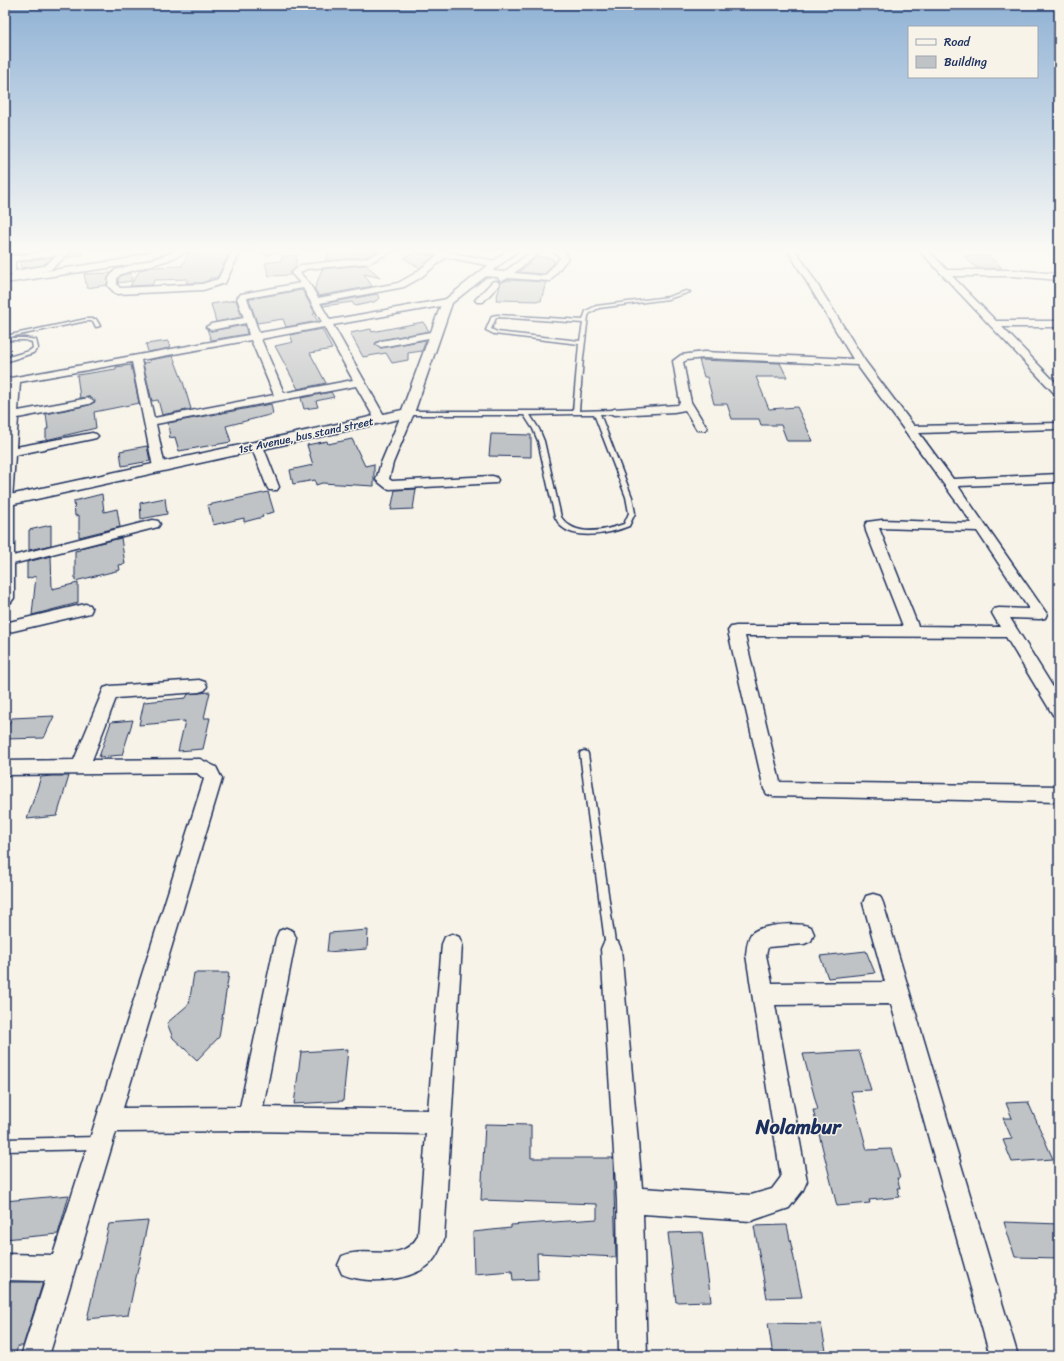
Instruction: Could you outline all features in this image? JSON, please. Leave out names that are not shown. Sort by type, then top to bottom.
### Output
[{"type":"street","points":[[246,313],[280,397]]},
{"type":"street","points":[[321,313],[380,419]]},
{"type":"street","points":[[5,598],[6,501],[9,456],[10,381],[390,313]]},
{"type":"street","points":[[443,313],[408,413],[382,480],[390,485],[492,480]]},
{"type":"street","points":[[830,313],[860,362],[981,527],[1040,614],[999,613],[1059,711]]},
{"type":"street","points":[[983,313],[1059,392]]},
{"type":"street","points":[[211,327],[248,320]]},
{"type":"street","points":[[994,324],[1059,324]]},
{"type":"street","points":[[381,344],[436,334]]},
{"type":"street","points":[[701,428],[686,402],[678,361],[685,356],[704,355],[860,362]]},
{"type":"street","points":[[136,358],[159,467]]},
{"type":"street","points":[[149,422],[359,382]]},
{"type":"street","points":[[9,416],[89,401]]},
{"type":"street","points":[[614,412],[674,409],[682,407],[686,402]]},
{"type":"street","name":"1st Avenue, bus stand street","points":[[6,501],[408,413]]},
{"type":"street","points":[[910,430],[1059,426]]},
{"type":"street","points":[[9,456],[92,436]]},
{"type":"street","points":[[257,446],[273,486]]},
{"type":"street","points":[[948,483],[1059,478]]},
{"type":"street","points":[[5,562],[154,524]]},
{"type":"street","points":[[913,632],[873,531],[872,525],[981,527]]},
{"type":"street","points":[[5,628],[85,609]]},
{"type":"street","points":[[1011,632],[736,631],[773,789],[1059,794]]},
{"type":"street","points":[[80,768],[110,692],[199,686]]},
{"type":"street","points":[[5,768],[200,766],[210,772],[214,779],[35,1356]]},
{"type":"street","points":[[873,903],[1004,1356]]},
{"type":"street","points":[[630,1200],[751,1208],[780,1199],[794,1181],[756,954],[758,943],[761,939],[804,934]]},
{"type":"street","points":[[249,1120],[286,938]]},
{"type":"street","points":[[351,1265],[405,1265],[416,1260],[427,1249],[431,1239],[438,1122],[452,944]]},
{"type":"street","points":[[611,949],[630,1200],[633,1356]]},
{"type":"street","points":[[763,994],[899,993]]},
{"type":"street","points":[[105,1131],[249,1120],[438,1122]]},
{"type":"street","points":[[5,1267],[62,1268]]},
{"type":"lane","points":[[576,413],[582,343],[588,313]]},
{"type":"lane","points":[[582,343],[496,333],[488,330],[494,317],[497,316],[585,322]]},
{"type":"lane","points":[[5,337],[89,320],[94,320],[98,326]]},
{"type":"lane","points":[[5,340],[34,341],[36,348],[21,356],[5,360]]},
{"type":"lane","points":[[526,413],[536,428],[541,441],[558,517],[565,526],[580,531],[613,531],[627,525],[632,513],[623,480],[596,412]]},
{"type":"lane","points":[[408,413],[614,412]]},
{"type":"lane","points":[[584,754],[611,949]]},
{"type":"lane","points":[[5,1145],[105,1131]]},
{"type":"building","points":[[213,313],[240,313],[242,317],[216,322]]},
{"type":"building","points":[[254,313],[315,313],[313,314],[318,321],[286,327],[283,319],[257,323]]},
{"type":"building","points":[[423,322],[429,331],[381,340],[375,343],[381,348],[426,340],[422,351],[408,353],[408,360],[392,363],[386,353],[363,357],[350,333],[371,329],[372,332]]},
{"type":"building","points":[[245,325],[247,334],[211,340],[207,329],[211,331]]},
{"type":"building","points":[[322,329],[332,349],[310,353],[326,383],[298,389],[275,346],[293,342],[290,335]]},
{"type":"building","points":[[168,341],[170,348],[148,352],[146,344]]},
{"type":"building","points":[[173,356],[191,409],[162,415],[158,400],[152,401],[143,363],[150,362],[149,360]]},
{"type":"building","points":[[699,360],[780,363],[787,377],[756,377],[769,409],[797,407],[813,441],[787,441],[781,425],[761,425],[759,419],[732,419],[727,404],[714,404],[707,377],[704,377]]},
{"type":"building","points":[[131,365],[139,403],[94,412],[96,428],[46,440],[46,429],[48,429],[46,414],[89,405],[95,402],[90,397],[80,398],[77,375],[116,369],[116,367]]},
{"type":"building","points":[[331,392],[334,397],[316,401],[318,407],[304,409],[301,398]]},
{"type":"building","points":[[271,404],[273,414],[226,426],[231,442],[179,451],[175,437],[170,438],[168,423]]},
{"type":"building","points":[[491,434],[531,435],[531,457],[489,456]]},
{"type":"building","points":[[352,439],[365,466],[374,464],[374,486],[322,483],[316,485],[315,480],[293,484],[290,470],[313,465],[307,445],[327,441],[328,444]]},
{"type":"building","points":[[147,446],[150,461],[122,466],[120,451]]},
{"type":"building","points":[[416,489],[413,509],[391,510],[395,490]]},
{"type":"building","points":[[268,492],[274,512],[262,515],[263,517],[244,522],[244,518],[213,525],[208,505]]},
{"type":"building","points":[[102,494],[104,512],[117,509],[120,527],[79,537],[79,515],[75,516],[74,501]]},
{"type":"building","points":[[165,498],[167,514],[141,519],[140,503]]},
{"type":"building","points":[[51,525],[51,545],[29,550],[29,530]]},
{"type":"building","points":[[121,538],[125,564],[119,565],[120,570],[75,581],[75,551],[80,550],[80,548]]},
{"type":"building","points":[[51,556],[52,589],[78,583],[78,603],[32,615],[36,576],[27,579],[27,562]]},
{"type":"building","points":[[210,692],[204,718],[210,718],[203,749],[178,751],[185,721],[139,725],[144,702],[186,698],[188,694]]},
{"type":"building","points":[[54,716],[44,738],[5,739],[5,732],[12,718]]},
{"type":"building","points":[[133,720],[122,755],[99,757],[111,722]]},
{"type":"building","points":[[69,776],[57,816],[27,819],[41,777]]},
{"type":"building","points":[[368,930],[367,949],[327,952],[329,933]]},
{"type":"building","points":[[866,951],[875,973],[828,978],[820,956]]},
{"type":"building","points":[[194,973],[229,973],[219,1037],[197,1060],[173,1038],[167,1023],[189,1004]]},
{"type":"building","points":[[348,1049],[343,1101],[294,1104],[301,1052]]},
{"type":"building","points":[[859,1051],[871,1090],[851,1091],[867,1150],[891,1149],[900,1178],[897,1178],[900,1188],[897,1188],[900,1197],[869,1200],[870,1203],[837,1206],[813,1110],[818,1110],[803,1054]]},
{"type":"building","points":[[1028,1102],[1053,1159],[1012,1162],[1003,1140],[1012,1139],[1003,1118],[1012,1118],[1006,1103]]},
{"type":"building","points":[[485,1124],[531,1125],[531,1158],[613,1158],[616,1257],[537,1253],[538,1279],[513,1280],[512,1271],[474,1274],[473,1232],[511,1228],[511,1225],[597,1219],[597,1204],[481,1200]]},
{"type":"building","points":[[69,1195],[58,1234],[5,1239],[5,1201]]},
{"type":"building","points":[[148,1221],[128,1315],[87,1319],[109,1224]]},
{"type":"building","points":[[1004,1222],[1059,1224],[1059,1258],[1015,1257]]},
{"type":"building","points":[[787,1225],[802,1297],[767,1298],[754,1226]]},
{"type":"building","points":[[702,1232],[711,1301],[676,1302],[668,1233]]},
{"type":"building","points":[[10,1282],[43,1282],[23,1346],[18,1346],[15,1356],[5,1356],[5,1298]]},
{"type":"building","points":[[768,1323],[821,1324],[827,1356],[773,1356]]},
{"type":"district","name":"Nolambur","points":[[798,1127]]}]
